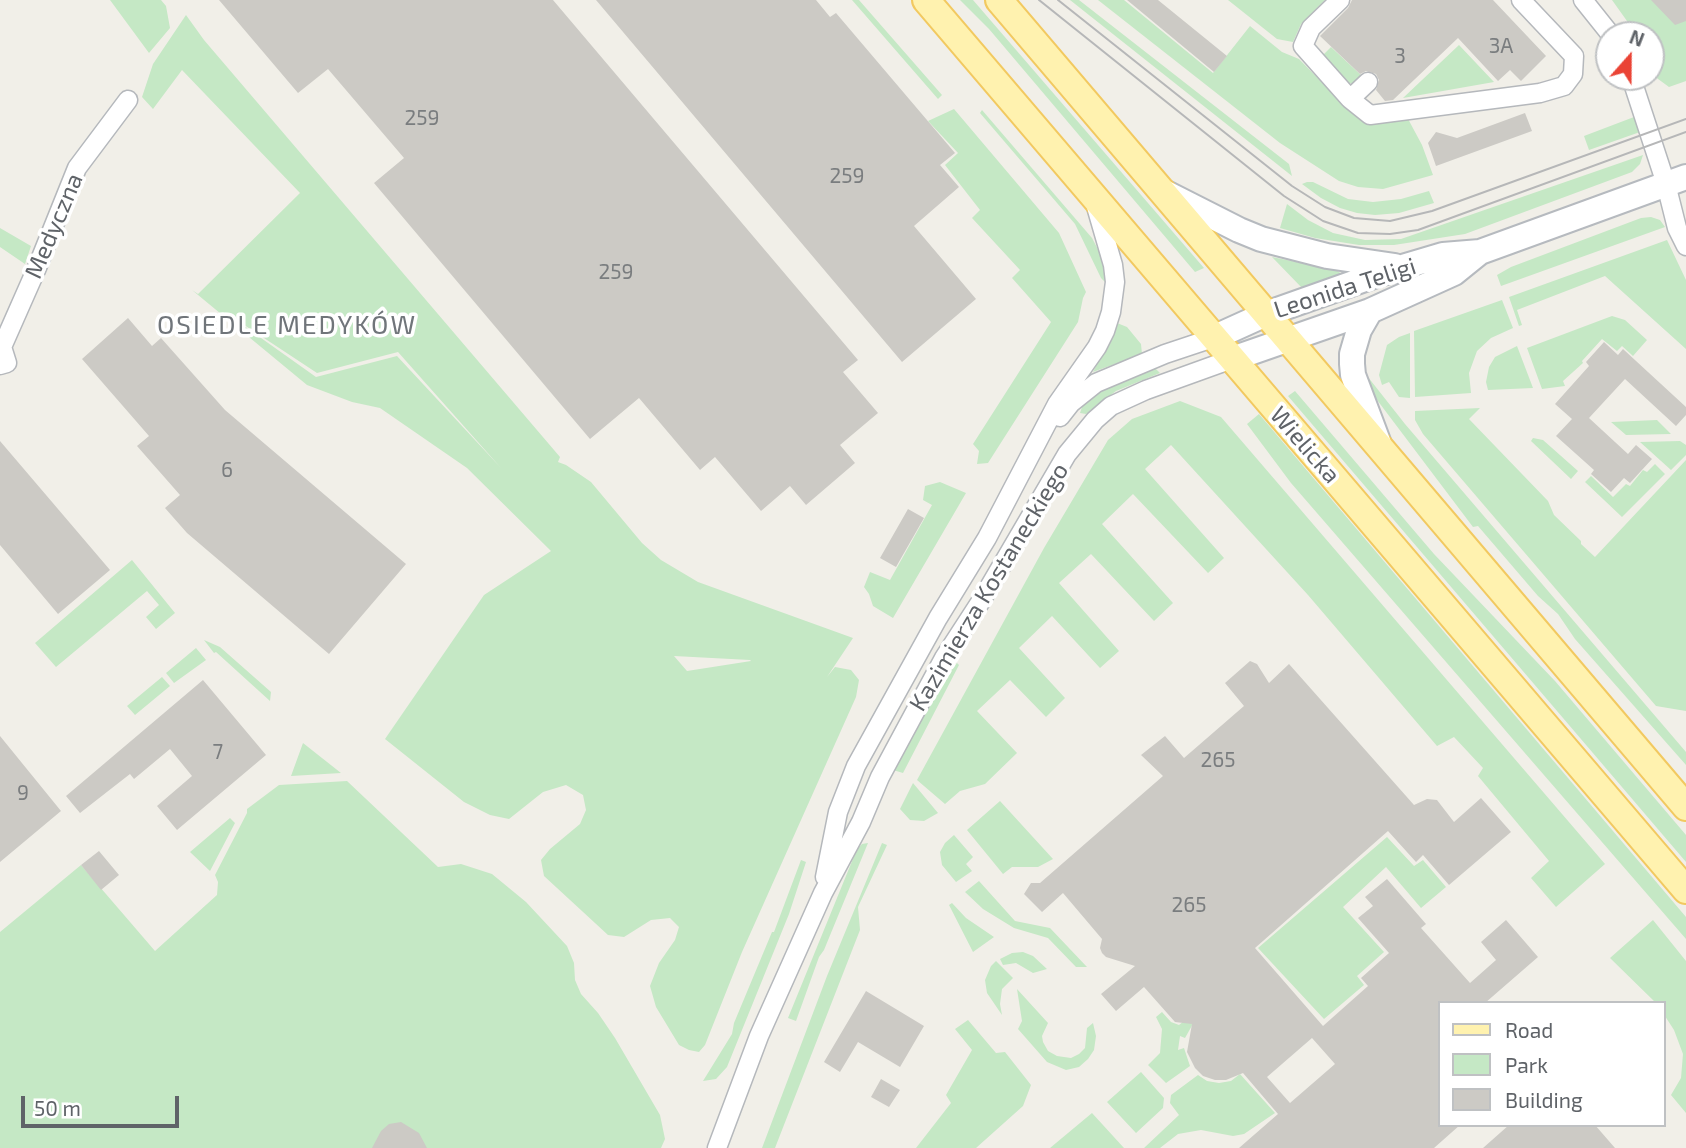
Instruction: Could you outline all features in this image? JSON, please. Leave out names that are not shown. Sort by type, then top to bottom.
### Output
[{"type":"main road","name":"Wielicka","points":[[926,0],[1686,890]]},
{"type":"main road","points":[[999,0],[1686,807]]},
{"type":"street","points":[[1340,0],[1311,28],[1303,46],[1350,99],[1370,115],[1541,93],[1564,86],[1573,74],[1574,56],[1521,0]]},
{"type":"street","points":[[1583,0],[1600,21]]},
{"type":"street","points":[[1350,99],[1368,82]]},
{"type":"street","points":[[1637,91],[1676,180],[1677,228],[1686,246]]},
{"type":"street","name":"Medyczna","points":[[4,364],[2,347],[77,168],[128,100]]},
{"type":"street","name":"Leonida Teligi","points":[[1213,338],[1266,314],[1379,274],[1443,256],[1480,252],[1676,180]]},
{"type":"street","points":[[1162,191],[1261,239],[1347,260],[1406,267]]},
{"type":"street","name":"Kazimierza Kostaneckiego","points":[[822,892],[838,812],[856,765],[938,618],[987,538],[1057,404],[1097,347],[1111,312],[1115,282],[1113,265],[1093,196]]},
{"type":"street","name":"Leonida Teligi","points":[[1232,359],[1370,311],[1454,273],[1480,252]]},
{"type":"street","points":[[1370,311],[1359,330],[1352,354],[1352,365],[1353,375],[1381,448]]},
{"type":"street","name":"Kazimierza Kostaneckiego","points":[[1034,450],[1071,403],[1096,383],[1165,354],[1213,338]]},
{"type":"street","name":"Kazimierza Kostaneckiego","points":[[717,1148],[759,1036],[822,892],[861,822],[880,777],[944,658],[981,601],[1060,465],[1081,435],[1111,406],[1232,359]]},
{"type":"green space","points":[[110,0],[161,0],[166,6],[170,28],[149,53]]},
{"type":"green space","points":[[852,0],[859,0],[942,95],[938,99]]},
{"type":"green space","points":[[960,0],[973,0],[1204,268],[1195,272],[989,29]]},
{"type":"green space","points":[[1070,0],[1079,0],[1289,164],[1292,176]]},
{"type":"green space","points":[[1098,0],[1124,0],[1213,73],[1250,26],[1282,52],[1299,59],[1355,116],[1369,121],[1407,117],[1422,145],[1433,175],[1383,189],[1358,187],[1339,181],[1280,143]]},
{"type":"green space","points":[[1228,0],[1325,0],[1301,24],[1293,42],[1277,39]]},
{"type":"green space","points":[[1612,0],[1686,0],[1686,81],[1669,87],[1665,84],[1665,21],[1627,21]]},
{"type":"green space","points":[[186,15],[204,40],[560,457],[558,462],[591,482],[642,543],[661,560],[698,582],[853,638],[827,677],[835,667],[851,670],[859,680],[856,697],[742,952],[705,1045],[699,1052],[679,1045],[656,1007],[650,986],[659,963],[675,940],[679,927],[670,918],[651,920],[624,937],[608,935],[544,876],[541,860],[580,824],[586,810],[583,795],[566,785],[543,792],[509,819],[490,815],[464,802],[385,739],[484,595],[551,551],[467,468],[380,408],[352,402],[307,385],[192,290],[198,294],[300,193],[182,70],[153,109],[142,97],[153,64]],"holes":[[[223,311],[317,373],[398,352],[501,468],[397,356],[316,377]],[[674,656],[750,660],[751,661],[687,671]]]},
{"type":"green space","points":[[1459,45],[1494,82],[1403,98]]},
{"type":"green space","points":[[1331,47],[1363,77],[1356,84],[1348,83],[1321,57]]},
{"type":"green space","points":[[954,109],[1059,233],[1086,292],[1078,322],[988,463],[977,464],[979,451],[973,444],[1051,322],[1012,278],[1020,270],[972,218],[980,210],[945,165],[958,153],[928,121]]},
{"type":"green space","points":[[982,110],[1092,238],[1103,259],[1107,284],[1101,278],[1075,224],[980,113]]},
{"type":"green space","points":[[1634,117],[1640,132],[1589,150],[1584,136]]},
{"type":"green space","points":[[1643,155],[1640,164],[1632,172],[1465,234],[1394,245],[1359,245],[1315,238],[1280,228],[1287,204],[1308,220],[1333,233],[1365,240],[1401,239]]},
{"type":"green space","points":[[1313,182],[1348,199],[1373,202],[1401,199],[1429,191],[1434,203],[1399,213],[1357,213],[1321,198],[1302,184]]},
{"type":"green space","points":[[1641,218],[1660,220],[1665,227],[1501,286],[1497,275],[1511,267]]},
{"type":"green space","points":[[0,228],[31,246],[25,264],[0,247]]},
{"type":"green space","points":[[1667,240],[1686,280],[1686,349],[1605,276],[1517,310],[1522,325],[1519,326],[1509,297]]},
{"type":"green space","points":[[1272,257],[1336,270],[1342,274],[1303,289]]},
{"type":"green space","points":[[1502,300],[1513,328],[1491,338],[1477,351],[1469,373],[1471,393],[1415,397],[1414,331]]},
{"type":"green space","points":[[1612,316],[1625,320],[1647,340],[1633,356],[1622,346],[1617,351],[1602,339],[1583,363],[1563,381],[1565,386],[1542,389],[1527,348]]},
{"type":"green space","points":[[1117,323],[1127,327],[1141,344],[1142,354],[1093,372]]},
{"type":"green space","points":[[1410,333],[1410,398],[1399,397],[1389,382],[1382,385],[1379,375],[1387,345]]},
{"type":"green space","points":[[1517,346],[1533,388],[1488,390],[1486,382],[1489,367],[1495,357]]},
{"type":"green space","points":[[1153,366],[1160,373],[1116,391],[1086,414],[1080,413],[1083,404],[1102,388]]},
{"type":"green space","points":[[1364,372],[1405,424],[1686,752],[1686,765],[1575,639],[1558,614],[1538,596],[1478,526],[1473,527],[1368,388]]},
{"type":"green space","points":[[1295,391],[1434,554],[1555,681],[1686,835],[1686,862],[1288,396]]},
{"type":"green space","points":[[1180,401],[1221,417],[1605,864],[1556,907],[1531,878],[1549,861],[1478,776],[1483,768],[1454,737],[1437,746],[1308,595],[1171,445],[1145,469],[1224,558],[1208,573],[1133,494],[1102,524],[1173,603],[1154,621],[1091,554],[1059,583],[1119,651],[1100,668],[1052,616],[1019,648],[1065,698],[1046,717],[1010,680],[977,711],[1017,753],[985,784],[960,791],[945,804],[917,780],[1044,548],[1108,440],[1132,419]]},
{"type":"green space","points":[[1480,408],[1469,419],[1548,501],[1554,515],[1595,557],[1686,460],[1686,711],[1656,706],[1423,434],[1415,420],[1415,411]]},
{"type":"green space","points":[[1259,414],[1686,917],[1686,939],[1291,483],[1247,424]]},
{"type":"green space","points":[[1657,420],[1671,434],[1626,435],[1611,422]]},
{"type":"green space","points":[[1533,438],[1543,440],[1578,471],[1571,479],[1531,441]]},
{"type":"green space","points":[[1680,441],[1686,445],[1686,455],[1671,470],[1640,442]]},
{"type":"green space","points":[[1655,464],[1665,474],[1622,517],[1585,482],[1591,476],[1613,497],[1626,484],[1630,486],[1643,470],[1647,472]]},
{"type":"green space","points":[[940,482],[966,493],[893,618],[873,606],[864,587],[870,572],[890,580],[932,505],[923,500],[925,486]]},
{"type":"green space","points":[[132,560],[175,613],[156,629],[146,617],[159,605],[147,591],[56,667],[35,643]]},
{"type":"green space","points":[[204,640],[220,647],[271,692],[270,701],[214,653]]},
{"type":"green space","points":[[196,648],[206,660],[174,683],[166,673]]},
{"type":"green space","points":[[957,663],[959,665],[903,773],[893,770],[933,689]]},
{"type":"green space","points":[[162,677],[170,686],[135,715],[127,706]]},
{"type":"green space","points":[[303,743],[341,773],[291,776]]},
{"type":"green space","points":[[347,781],[438,867],[461,864],[492,874],[526,902],[567,946],[581,994],[615,1038],[660,1115],[665,1139],[661,1148],[0,1148],[0,932],[81,865],[155,951],[217,895],[218,882],[215,875],[247,809],[279,785]]},
{"type":"green space","points":[[913,783],[938,813],[924,821],[910,820],[900,809]]},
{"type":"green space","points":[[1000,801],[1053,859],[1038,867],[1012,867],[1003,874],[967,830]]},
{"type":"green space","points":[[230,818],[235,823],[210,871],[190,852]]},
{"type":"green space","points":[[954,835],[973,857],[966,864],[972,871],[956,882],[942,865],[940,852]]},
{"type":"green space","points":[[1387,837],[1414,866],[1423,860],[1446,887],[1421,908],[1386,867],[1343,907],[1384,952],[1357,976],[1364,985],[1324,1019],[1258,948]]},
{"type":"green space","points":[[868,843],[819,957],[796,1021],[788,1018],[857,849]]},
{"type":"green space","points":[[882,843],[887,845],[858,907],[860,930],[775,1148],[762,1148],[827,976]]},
{"type":"green space","points":[[801,860],[806,862],[789,914],[727,1067],[716,1079],[703,1081],[732,1034],[734,1023],[774,932]]},
{"type":"green space","points":[[979,881],[1015,921],[1050,928],[1087,967],[1076,967],[1048,938],[1014,928],[983,909],[965,892]]},
{"type":"green space","points":[[952,903],[966,918],[994,937],[973,952],[949,905]]},
{"type":"green space","points":[[1653,920],[1686,961],[1686,1113],[1671,1095],[1681,1078],[1683,1054],[1674,1030],[1665,1016],[1665,1001],[1654,1001],[1610,958]]},
{"type":"green space","points":[[1023,952],[1033,956],[1047,969],[1033,973],[1016,963],[1003,965],[1000,959],[1012,953]]},
{"type":"green space","points":[[996,961],[1013,978],[1002,989],[1002,1015],[987,993],[985,980]]},
{"type":"green space","points":[[1017,989],[1048,1023],[1042,1036],[1043,1042],[1048,1051],[1057,1056],[1071,1058],[1079,1054],[1085,1048],[1087,1028],[1093,1023],[1096,1036],[1094,1050],[1088,1059],[1079,1067],[1066,1070],[1047,1062],[1018,1029],[1022,1021]]},
{"type":"green space","points":[[1162,1012],[1171,1022],[1179,1025],[1189,1017],[1194,1022],[1185,1038],[1180,1036],[1178,1050],[1184,1048],[1190,1066],[1166,1083],[1148,1065],[1160,1053],[1162,1029],[1156,1017]]},
{"type":"green space","points":[[968,1020],[996,1053],[1005,1052],[1031,1085],[1023,1106],[976,1148],[916,1148],[951,1103],[946,1095],[972,1050],[955,1029]]},
{"type":"green space","points":[[1141,1072],[1164,1098],[1163,1108],[1136,1133],[1107,1102]]},
{"type":"green space","points":[[1240,1074],[1275,1113],[1244,1134],[1233,1136],[1201,1130],[1178,1134],[1160,1148],[1144,1148],[1179,1115],[1170,1103],[1171,1095],[1198,1075],[1207,1081],[1219,1083],[1231,1081]]},
{"type":"green space","points":[[1092,1113],[1124,1148],[1050,1148]]},
{"type":"building","points":[[219,0],[553,0],[858,360],[843,372],[878,413],[840,445],[855,463],[806,505],[790,486],[761,511],[715,457],[700,470],[639,398],[590,439],[374,183],[404,158],[328,69],[298,93]]},
{"type":"building","points":[[596,0],[816,0],[830,17],[836,13],[955,153],[940,165],[959,187],[914,226],[976,299],[902,362]]},
{"type":"building","points":[[1127,0],[1158,0],[1227,56],[1214,72]]},
{"type":"building","points":[[1352,0],[1493,0],[1546,56],[1521,81],[1510,70],[1498,81],[1458,38],[1393,100],[1385,101],[1376,90],[1379,80],[1376,74],[1366,71],[1360,74],[1320,36],[1348,8]]},
{"type":"building","points":[[1651,0],[1686,0],[1686,21],[1675,25]]},
{"type":"building","points":[[1525,113],[1532,131],[1436,166],[1428,143],[1436,132],[1457,138]]},
{"type":"building","points":[[128,318],[152,346],[161,338],[225,410],[406,564],[329,654],[187,533],[165,508],[180,495],[137,446],[149,436],[82,359]]},
{"type":"building","points":[[1604,342],[1618,355],[1623,349],[1686,407],[1686,415],[1676,426],[1625,379],[1589,418],[1628,454],[1636,445],[1652,459],[1630,483],[1624,478],[1611,492],[1591,474],[1594,470],[1556,436],[1572,419],[1555,404],[1589,366],[1586,362]]},
{"type":"building","points":[[0,441],[110,570],[58,614],[0,545]]},
{"type":"building","points":[[908,509],[924,518],[896,567],[880,558]]},
{"type":"building","points":[[1250,661],[1257,664],[1269,683],[1289,664],[1414,805],[1427,799],[1437,800],[1454,822],[1481,798],[1511,832],[1449,885],[1423,855],[1416,862],[1388,831],[1255,948],[1323,1026],[1368,986],[1361,978],[1389,953],[1358,918],[1373,906],[1365,897],[1387,879],[1426,924],[1421,928],[1470,983],[1496,960],[1481,942],[1506,920],[1538,957],[1487,1001],[1438,1001],[1438,1127],[1458,1127],[1434,1148],[1239,1148],[1278,1114],[1243,1073],[1226,1080],[1203,1076],[1195,1068],[1187,1052],[1192,1024],[1175,1022],[1144,987],[1116,1011],[1101,994],[1135,966],[1106,957],[1102,953],[1102,939],[1063,893],[1042,912],[1024,894],[1031,883],[1040,883],[1163,776],[1141,755],[1165,736],[1184,758],[1244,706],[1225,683]],"holes":[[[1312,1038],[1335,1064],[1290,1103],[1267,1077]]]},
{"type":"building","points":[[203,680],[266,755],[177,830],[157,806],[192,776],[170,749],[134,779],[130,774],[80,813],[66,796]]},
{"type":"building","points":[[0,736],[61,811],[0,862]]},
{"type":"building","points":[[99,851],[119,875],[101,890],[81,865]]},
{"type":"building","points":[[866,991],[924,1026],[900,1067],[858,1042],[840,1072],[824,1062]]},
{"type":"building","points":[[881,1079],[900,1090],[889,1107],[871,1097]]},
{"type":"building","points":[[401,1122],[419,1133],[427,1148],[372,1148],[381,1131],[389,1124]]},
{"type":"building","points":[[1507,1127],[1597,1127],[1615,1148],[1483,1148]]},
{"type":"tram line","points":[[1039,0],[1284,196],[1323,221],[1358,233],[1390,234],[1418,230],[1686,132]]},
{"type":"tram line","points":[[1058,0],[1292,186],[1325,207],[1354,218],[1390,221],[1432,211],[1686,119]]},
{"type":"district","name":"OSIEDLE MEDYKÓW","points":[[287,325]]}]
